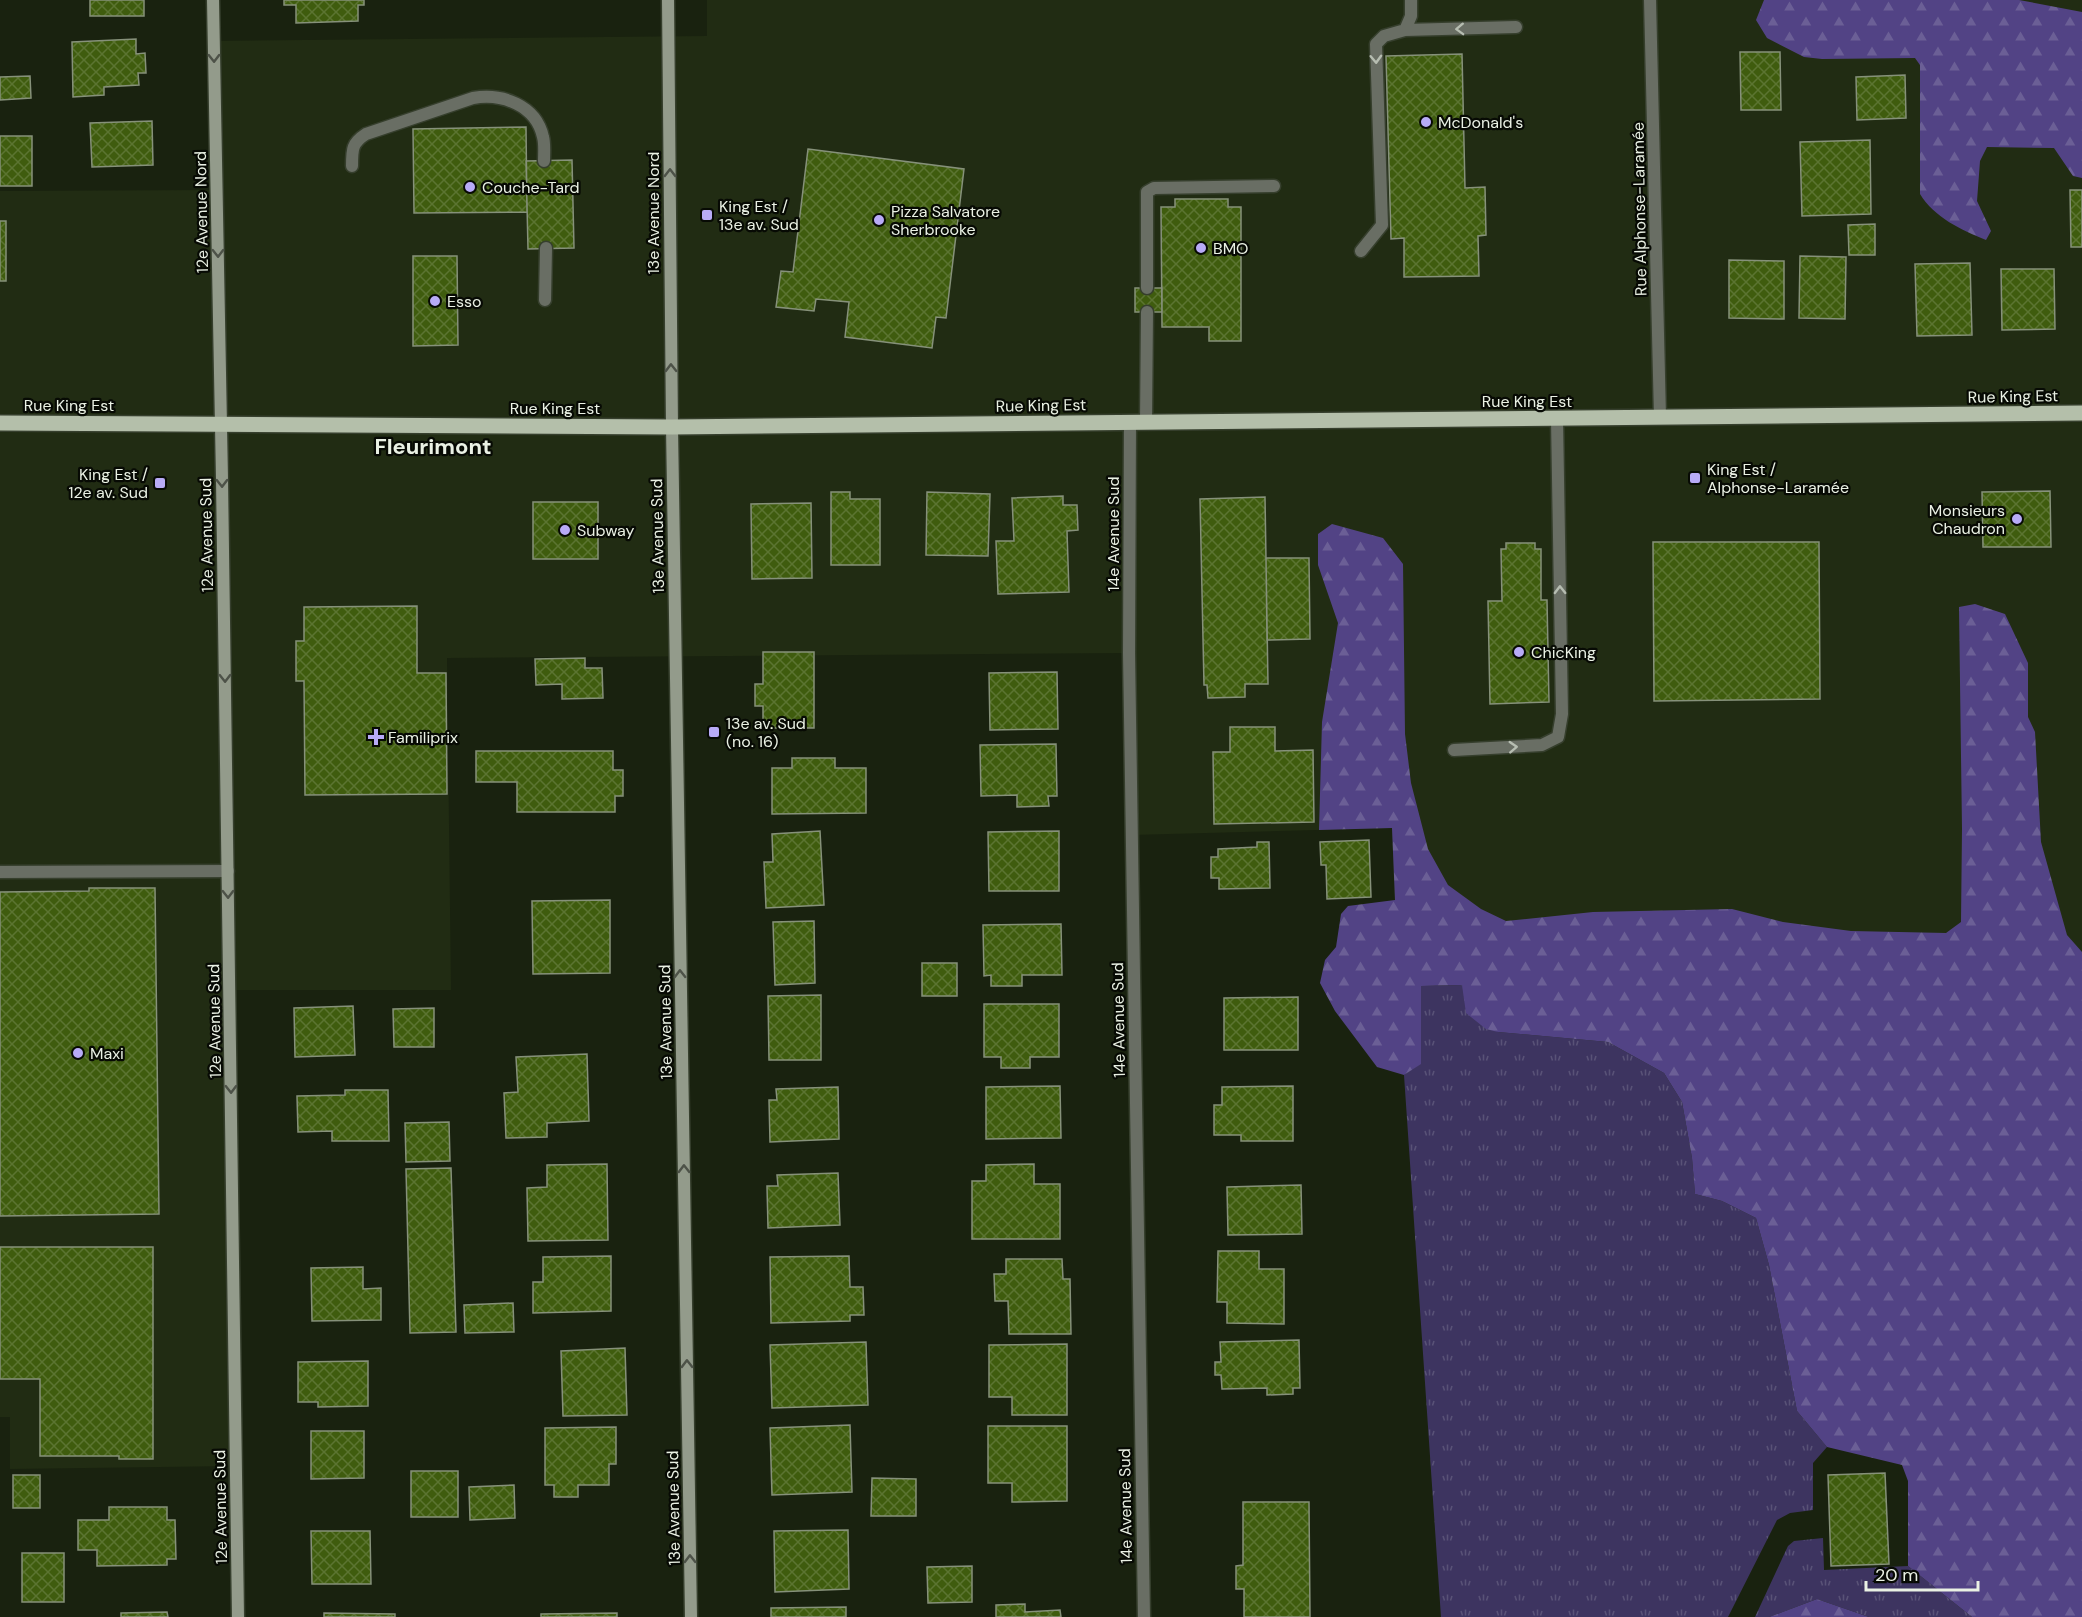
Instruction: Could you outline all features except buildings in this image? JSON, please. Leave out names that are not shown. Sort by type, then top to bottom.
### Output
[{"type":"main road","name":"12e Avenue Nord","points":[[213,0],[221,424]]},
{"type":"main road","name":"13e Avenue Nord","points":[[668,0],[672,427]]},
{"type":"main road","name":"Rue King Est","points":[[0,423],[672,427],[2082,413]]},
{"type":"main road","name":"12e Avenue Sud","points":[[221,424],[238,1617]]},
{"type":"main road","name":"13e Avenue Sud","points":[[672,427],[691,1617]]},
{"type":"street","points":[[1405,30],[1411,16],[1411,0]]},
{"type":"street","name":"Rue Alphonse-Laramée","points":[[1650,0],[1660,417]]},
{"type":"street","points":[[1361,251],[1382,225],[1376,44],[1384,36],[1405,30],[1516,27]]},
{"type":"street","points":[[352,166],[352,151],[356,140],[366,134],[487,96],[501,97],[527,110],[543,137],[544,161]]},
{"type":"street","points":[[1147,288],[1147,192],[1154,188],[1274,186]]},
{"type":"street","points":[[545,300],[546,248]]},
{"type":"street","points":[[1146,422],[1147,312]]},
{"type":"street","points":[[1454,750],[1542,745],[1558,737],[1562,714],[1557,418]]},
{"type":"street","name":"14e Avenue Sud","points":[[1130,422],[1129,653],[1144,1617]]},
{"type":"street","points":[[0,872],[228,872]]},
{"type":"shaded area","points":[[707,0],[2082,0],[2082,969],[1398,986],[1392,828],[1132,835],[1129,653],[447,658],[451,990],[230,990],[236,1466],[10,1469],[10,1417],[0,1417],[0,191],[217,190],[214,41],[707,36]]},
{"type":"green space","points":[[1764,0],[2019,0],[2082,12],[2082,178],[2073,176],[2054,148],[1987,147],[1980,161],[1977,201],[1991,231],[1986,240],[1958,227],[1940,216],[1920,194],[1920,65],[1915,58],[1822,59],[1804,57],[1767,38],[1756,20]]},
{"type":"green space","points":[[1332,524],[1383,538],[1403,564],[1405,734],[1411,783],[1428,849],[1448,885],[1481,909],[1506,921],[1593,912],[1732,909],[1783,922],[1851,931],[1946,933],[1961,922],[1959,607],[1975,604],[2005,614],[2028,663],[2028,717],[2035,732],[2041,842],[2067,935],[2082,952],[2082,1617],[1972,1617],[1908,1566],[1908,1481],[1902,1465],[1827,1447],[1797,1411],[1769,1265],[1756,1218],[1722,1201],[1695,1194],[1692,1158],[1682,1102],[1664,1073],[1608,1042],[1486,1029],[1466,1013],[1462,985],[1421,986],[1421,1064],[1404,1075],[1377,1067],[1335,1011],[1320,983],[1325,960],[1336,947],[1341,914],[1348,906],[1395,900],[1392,828],[1319,830],[1322,722],[1338,623],[1318,565],[1318,534]]},
{"type":"green space","points":[[1462,985],[1498,1032],[1608,1042],[1664,1073],[1682,1102],[1692,1158],[1695,1194],[1722,1201],[1756,1218],[1769,1265],[1797,1411],[1827,1447],[1813,1463],[1813,1510],[1790,1513],[1777,1520],[1728,1617],[1441,1617],[1404,1075],[1421,1063],[1421,986]]},
{"type":"green space","points":[[1823,1538],[1824,1570],[1908,1566],[1972,1617],[1869,1617],[1817,1599],[1769,1617],[1755,1617],[1788,1546],[1794,1541]]},
{"type":"green space","points":[[1817,1599],[1869,1617],[1769,1617]]},
{"type":"place","name":"McDonald's","points":[[1426,122]]},
{"type":"place","name":"Couche-Tard","points":[[470,187]]},
{"type":"place","name":"King Est / 13e av. Sud","points":[[707,215]]},
{"type":"place","name":"Pizza Salvatore Sherbrooke","points":[[879,220]]},
{"type":"place","name":"BMO","points":[[1201,248]]},
{"type":"place","name":"Esso","points":[[435,301]]},
{"type":"place","name":"King Est / Alphonse-Laramée","points":[[1695,478]]},
{"type":"place","name":"King Est / 12e av. Sud","points":[[160,483]]},
{"type":"place","name":"Monsieurs Chaudron","points":[[2017,519]]},
{"type":"place","name":"Subway","points":[[565,530]]},
{"type":"place","name":"ChicKing","points":[[1519,652]]},
{"type":"place","name":"13e av. Sud (no. 16)","points":[[714,732]]},
{"type":"place","name":"Familiprix","points":[[376,737]]},
{"type":"place","name":"Maxi","points":[[78,1053]]},
{"type":"district","name":"Fleurimont","points":[[433,446]]}]
